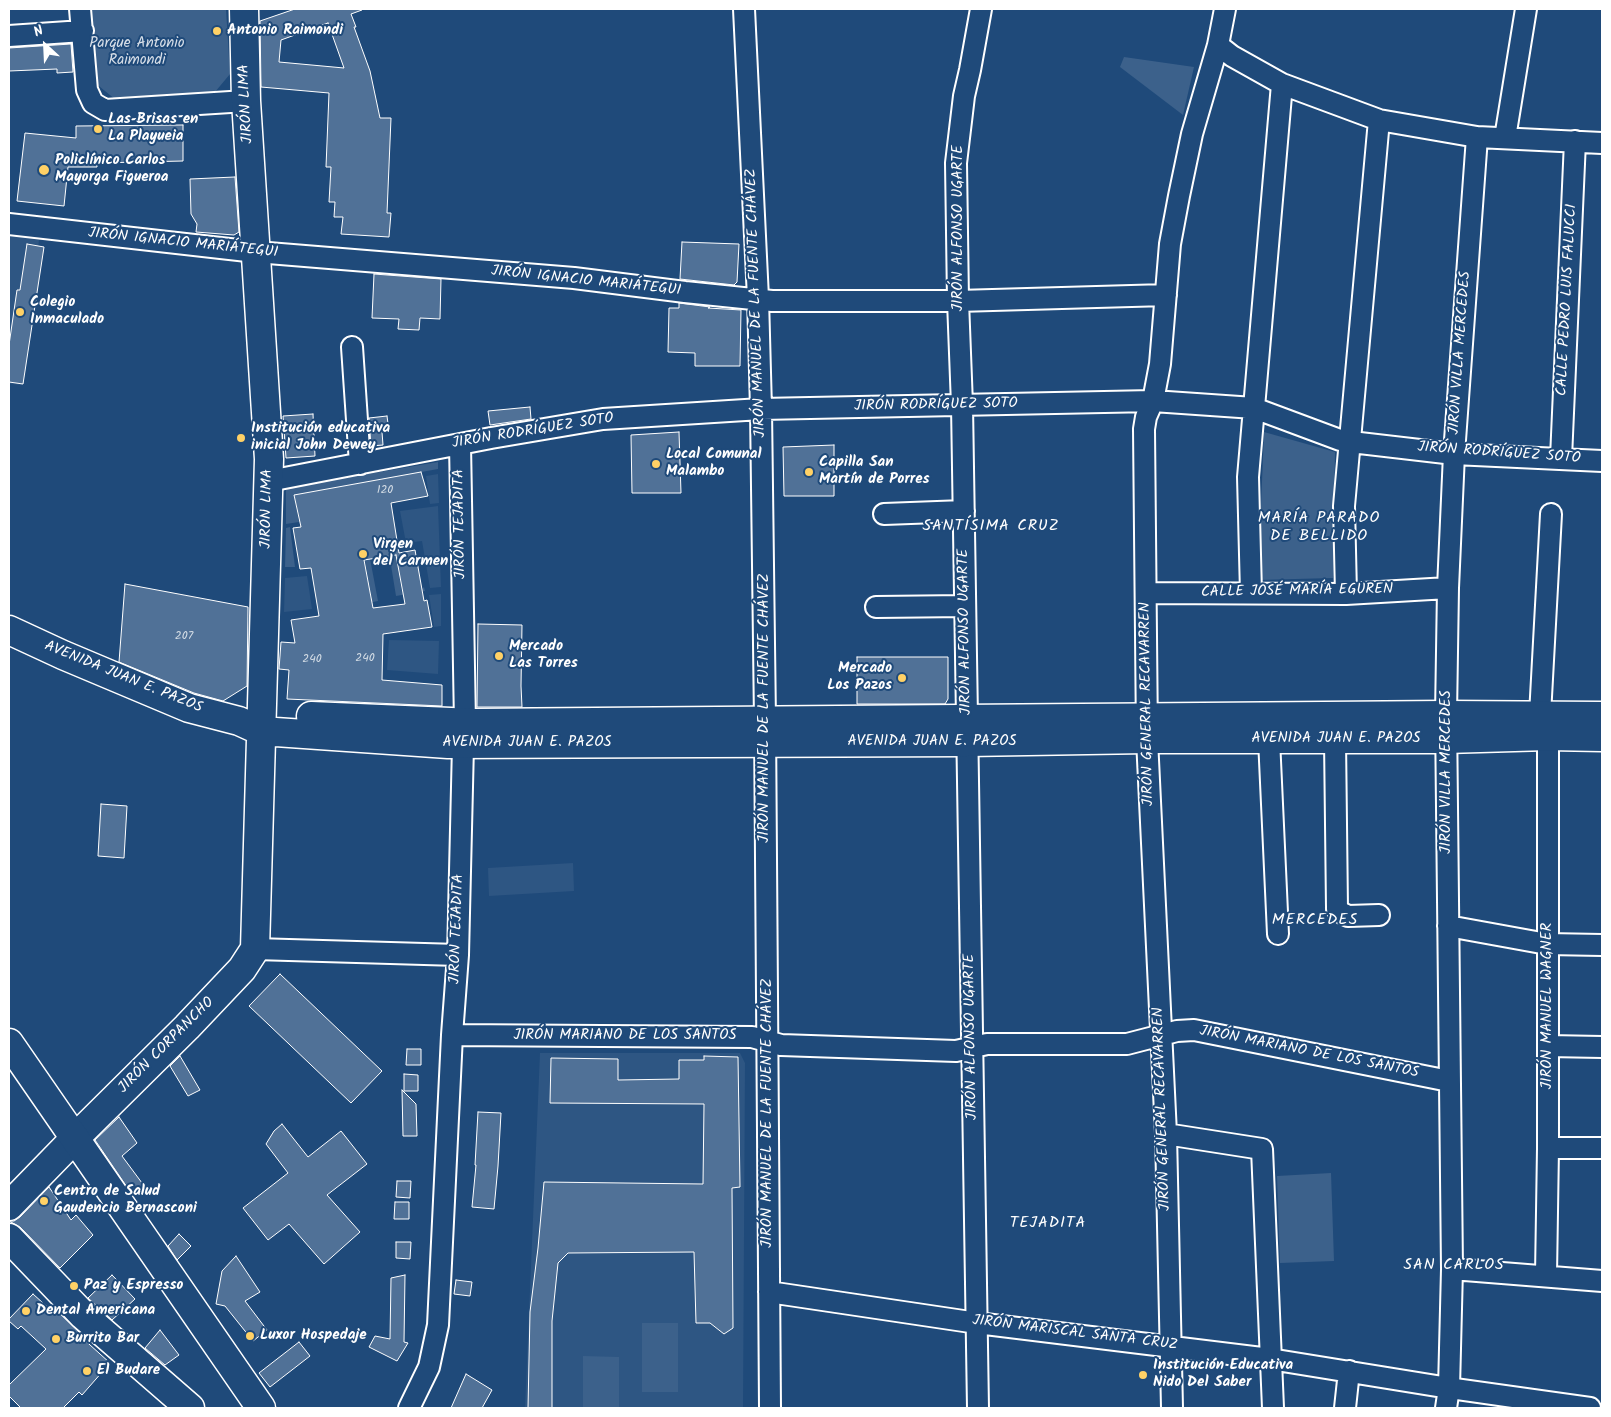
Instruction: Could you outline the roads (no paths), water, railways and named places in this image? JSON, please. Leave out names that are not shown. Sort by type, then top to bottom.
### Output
[{"type":"street","points":[[80,9],[87,90],[92,103],[106,110],[246,100]]},
{"type":"street","name":"JIRÓN MANUEL DE LA FUENTE CHÁVEZ","points":[[744,9],[758,298],[761,408],[770,1408]]},
{"type":"street","name":"JIRÓN ALFONSO UGARTE","points":[[978,1408],[964,511],[958,301],[957,149],[964,96],[981,9]]},
{"type":"street","name":"JIRÓN GENERAL RECAVARREN","points":[[1172,1408],[1166,1134],[1147,728],[1144,430],[1160,364],[1170,244],[1188,150],[1218,45],[1226,9]]},
{"type":"street","points":[[1505,138],[1526,9]]},
{"type":"street","name":"JIRÓN LIMA","points":[[248,10],[246,100],[269,459],[254,722],[255,949]]},
{"type":"street","points":[[9,36],[83,31]]},
{"type":"street","points":[[1218,45],[1245,64],[1282,84],[1379,120],[1477,137],[1602,143]]},
{"type":"street","points":[[1251,594],[1248,477],[1282,84]]},
{"type":"street","points":[[1346,594],[1344,506],[1379,120]]},
{"type":"street","name":"JIRÓN VILLA MERCEDES","points":[[1446,1408],[1452,1269],[1448,1081],[1446,727],[1448,588],[1454,454],[1477,137]]},
{"type":"street","name":"CALLE PEDRO LUIS FALUCCI","points":[[1561,458],[1575,141]]},
{"type":"street","name":"JIRÓN IGNACIO MARIÁTEGUI","points":[[9,224],[256,252],[574,278],[772,301],[958,301],[1166,295]]},
{"type":"street","points":[[352,347],[360,464]]},
{"type":"street","name":"JIRÓN RODRÍGUEZ SOTO","points":[[269,481],[460,444],[603,419],[761,408],[962,406],[1152,401],[1254,408],[1340,440],[1351,442],[1454,454],[1602,461]]},
{"type":"street","name":"JIRÓN TEJADITA","points":[[409,1408],[429,1367],[438,1325],[452,1035],[458,955],[464,734],[460,444]]},
{"type":"street","points":[[884,514],[964,511]]},
{"type":"street","name":"JIRÓN MANUEL WAGNER","points":[[1546,1275],[1548,1046],[1544,726],[1551,514]]},
{"type":"street","name":"CALLE JOSÉ MARÍA EGUREN","points":[[1146,593],[1346,594],[1448,588]]},
{"type":"street","points":[[876,607],[965,606]]},
{"type":"street","name":"AVENIDA JUAN E. PAZOS","points":[[9,630],[189,708],[254,722],[464,734],[1544,726],[1602,716]]},
{"type":"street","name":"AVENIDA JUAN E. PAZOS","points":[[1544,726],[1602,737]]},
{"type":"street","name":"AVENIDA JUAN E. PAZOS","points":[[1147,728],[1270,739],[1335,739],[1446,727]]},
{"type":"street","points":[[1270,739],[1278,934]]},
{"type":"street","points":[[1335,739],[1337,909],[1348,916],[1379,915]]},
{"type":"street","points":[[1448,926],[1547,944],[1602,945]]},
{"type":"street","points":[[255,949],[458,955]]},
{"type":"street","name":"JIRÓN CORPANCHO","points":[[9,1206],[187,1027],[242,969],[255,949]]},
{"type":"street","name":"JIRÓN MARIANO DE LOS SANTOS","points":[[452,1035],[752,1037],[781,1045],[956,1050],[987,1044],[1127,1044],[1177,1031],[1194,1030],[1448,1081]]},
{"type":"street","points":[[9,1044],[261,1408]]},
{"type":"street","points":[[1548,1046],[1602,1047]]},
{"type":"street","points":[[1166,1134],[1262,1149],[1273,1408]]},
{"type":"street","points":[[1548,1148],[1602,1148]]},
{"type":"street","points":[[9,1238],[83,1315],[190,1408]]},
{"type":"street","points":[[1452,1269],[1546,1275],[1602,1281]]},
{"type":"street","name":"JIRÓN MARISCAL SANTA CRUZ","points":[[769,1292],[977,1323],[1270,1358],[1536,1404],[1590,1408]]},
{"type":"street","points":[[1345,1408],[1349,1371]]},
{"type":"place","name":"Antonio Raimondi","points":[[217,31]]},
{"type":"place","name":"Las Brisas en La Playueia","points":[[98,129]]},
{"type":"place","name":"Policlínico Carlos Mayorga Figueroa","points":[[44,170]]},
{"type":"place","name":"Colegio Inmaculado","points":[[20,312]]},
{"type":"place","name":"Institución educativa inicial John Dewey","points":[[241,438]]},
{"type":"place","name":"Local Comunal Malambo","points":[[656,464]]},
{"type":"place","name":"Capilla San Martín de Porres","points":[[809,472]]},
{"type":"place","name":"Virgen del Carmen","points":[[363,554]]},
{"type":"place","name":"Mercado Las Torres","points":[[499,656]]},
{"type":"place","name":"Mercado Los Pazos","points":[[902,678]]},
{"type":"place","name":"Centro de Salud Gaudencio Bernasconi","points":[[44,1201]]},
{"type":"place","name":"Paz y Espresso","points":[[74,1286]]},
{"type":"place","name":"Dental Americana","points":[[26,1311]]},
{"type":"place","name":"Luxor Hospedaje","points":[[250,1336]]},
{"type":"place","name":"Burrito Bar","points":[[56,1339]]},
{"type":"place","name":"El Budare","points":[[87,1371]]},
{"type":"place","name":"Institución Educativa Nido Del Saber","points":[[1143,1375]]},
{"type":"district","name":"SANTÍSIMA CRUZ","points":[[991,527]]},
{"type":"district","name":"MARÍA PARADO DE BELLIDO","points":[[1319,528]]},
{"type":"district","name":"MERCEDES","points":[[1315,921]]},
{"type":"district","name":"TEJADITA","points":[[1048,1224]]},
{"type":"district","name":"SAN CARLOS","points":[[1454,1266]]},
{"type":"park label","name":"Parque Antonio Raimondi","points":[[137,52]]}]
